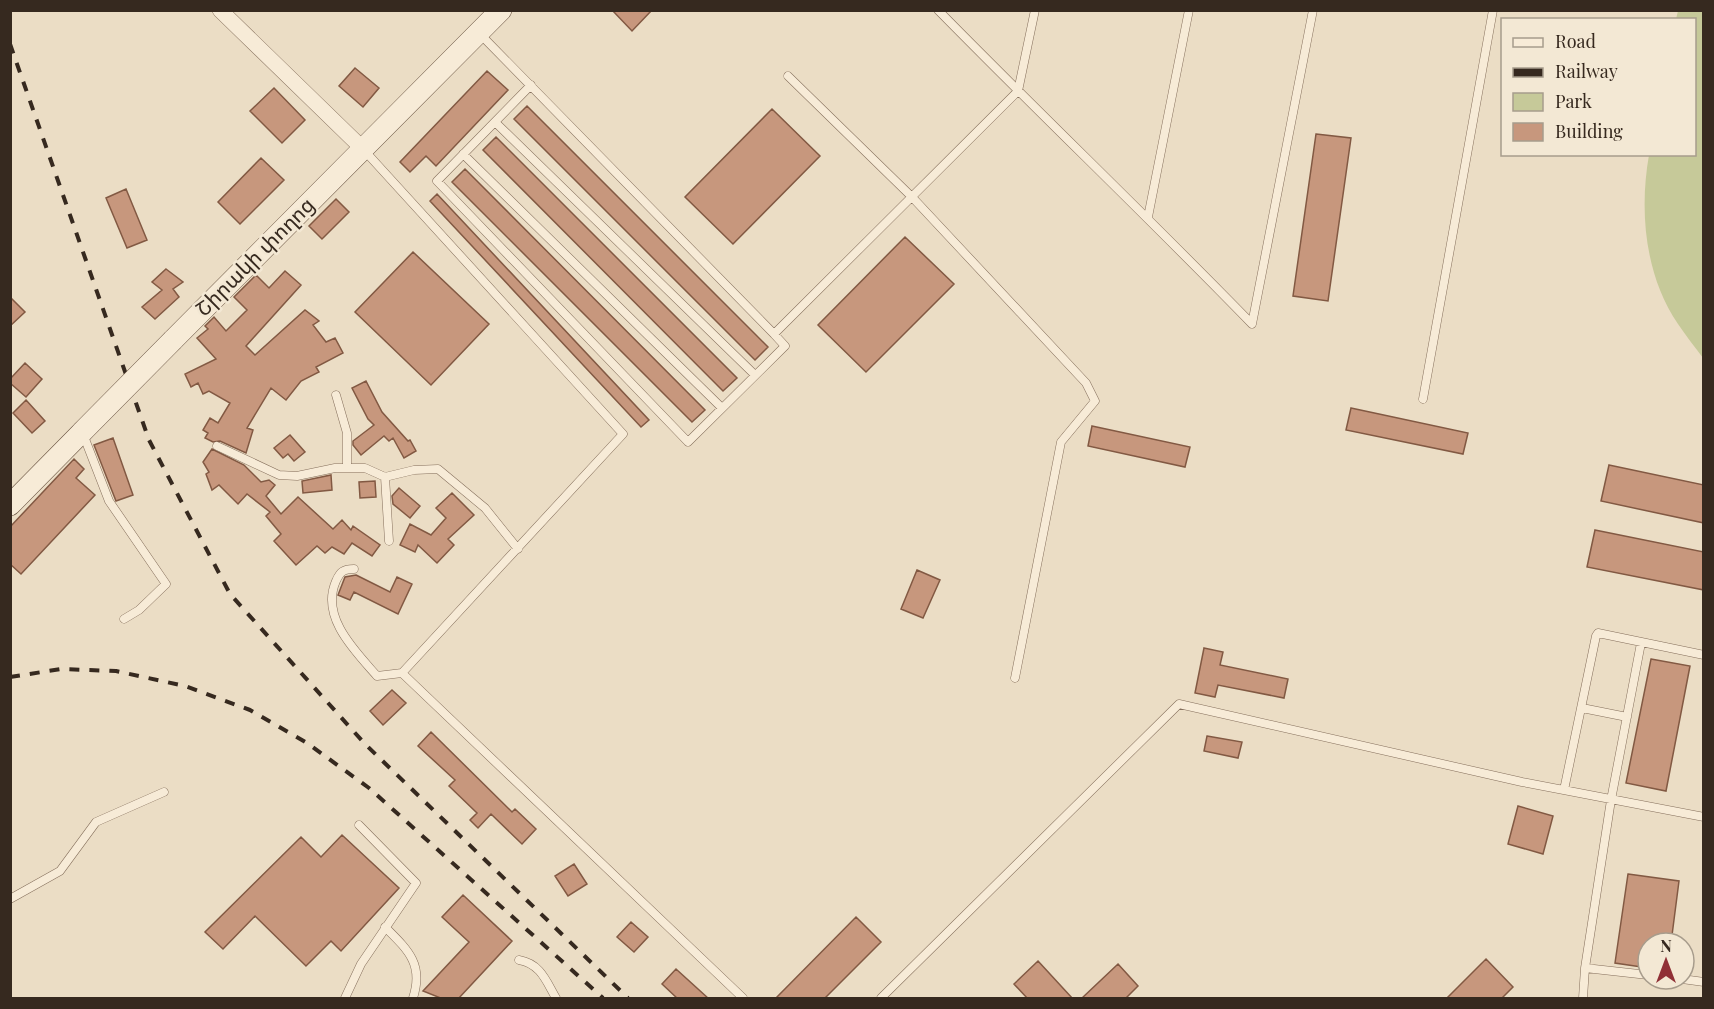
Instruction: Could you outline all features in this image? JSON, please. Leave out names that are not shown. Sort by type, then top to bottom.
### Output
[{"type":"main road","name":"Շիրակի փողոց","points":[[10,494],[60,449],[488,18]]},
{"type":"main road","name":"Շիրակի փողոց","points":[[10,505],[60,449]]},
{"type":"street","points":[[220,10],[361,147]]},
{"type":"lane","points":[[938,10],[1148,217],[1252,324],[1312,10]]},
{"type":"lane","points":[[774,334],[1018,91],[1035,10]]},
{"type":"lane","points":[[1148,217],[1189,10]]},
{"type":"lane","points":[[1423,399],[1494,10]]},
{"type":"lane","points":[[488,18],[531,85],[785,346],[688,442],[437,181],[531,85]]},
{"type":"lane","points":[[788,76],[912,197],[1086,383],[1095,401],[1061,442],[1015,678]]},
{"type":"lane","points":[[495,122],[755,375]]},
{"type":"lane","points":[[354,569],[341,572],[334,584],[332,609],[345,639],[377,676],[402,673],[623,434],[361,147]]},
{"type":"lane","points":[[463,154],[722,408]]},
{"type":"lane","points":[[336,395],[347,434],[347,468]]},
{"type":"lane","points":[[80,429],[109,501],[166,584],[139,610],[124,619]]},
{"type":"lane","points":[[217,446],[279,475],[297,476],[335,468],[365,468],[385,477],[414,470],[438,469],[485,508],[518,549]]},
{"type":"lane","points":[[385,477],[389,541]]},
{"type":"lane","points":[[1564,790],[1598,633],[1704,655]]},
{"type":"lane","points":[[1583,999],[1585,968],[1611,800],[1641,643]]},
{"type":"lane","points":[[402,673],[743,999]]},
{"type":"lane","points":[[881,999],[1179,704],[1522,782],[1704,817]]},
{"type":"lane","points":[[1582,708],[1627,717]]},
{"type":"lane","points":[[10,898],[60,871],[96,822],[164,792]]},
{"type":"lane","points":[[345,999],[361,964],[416,883],[359,825]]},
{"type":"lane","points":[[385,927],[415,962],[417,985],[413,999]]},
{"type":"lane","points":[[519,960],[531,962],[540,971],[556,999]]},
{"type":"lane","points":[[1585,968],[1636,974]]},
{"type":"green space","points":[[1678,11],[1703,11],[1703,358],[1678,324],[1658,285],[1647,242],[1645,220],[1649,156],[1696,156],[1696,18],[1676,18]]},
{"type":"building","points":[[612,10],[652,10],[632,31]]},
{"type":"building","points":[[355,68],[379,88],[363,107],[339,86]]},
{"type":"building","points":[[487,71],[508,90],[436,166],[426,156],[410,172],[400,162]]},
{"type":"building","points":[[274,88],[305,120],[282,143],[250,111]]},
{"type":"building","points":[[527,106],[768,347],[755,360],[514,119]]},
{"type":"building","points":[[772,109],[820,156],[733,244],[685,197]]},
{"type":"building","points":[[1316,134],[1351,138],[1328,301],[1293,296]]},
{"type":"building","points":[[496,137],[737,378],[723,391],[483,150]]},
{"type":"building","points":[[261,158],[284,180],[240,224],[218,202]]},
{"type":"building","points":[[465,169],[705,410],[692,422],[452,182]]},
{"type":"building","points":[[126,189],[147,240],[127,248],[106,198]]},
{"type":"building","points":[[437,194],[649,420],[641,427],[430,201]]},
{"type":"building","points":[[336,199],[349,212],[322,239],[309,226]]},
{"type":"building","points":[[905,237],[954,284],[866,372],[818,325]]},
{"type":"building","points":[[413,252],[489,324],[431,385],[355,312]]},
{"type":"building","points":[[166,269],[183,282],[173,289],[179,297],[155,319],[142,307],[162,290],[152,282]]},
{"type":"building","points":[[285,271],[301,285],[246,346],[255,355],[305,310],[319,321],[313,325],[326,342],[335,338],[343,353],[316,367],[319,372],[301,381],[286,400],[271,388],[247,428],[253,430],[246,453],[220,441],[213,442],[205,438],[208,433],[203,430],[210,418],[218,423],[230,403],[209,391],[203,394],[198,383],[191,387],[185,374],[216,359],[197,338],[208,329],[205,326],[214,317],[226,331],[247,310],[234,297],[256,275],[269,288]]},
{"type":"building","points":[[10,297],[25,312],[10,326]]},
{"type":"building","points":[[25,363],[42,379],[26,397],[10,383],[10,379]]},
{"type":"building","points":[[366,381],[382,412],[408,441],[410,440],[416,451],[404,458],[393,438],[389,441],[384,436],[361,455],[353,445],[353,441],[374,425],[368,419],[352,388]]},
{"type":"building","points":[[26,400],[45,421],[32,433],[13,413]]},
{"type":"building","points":[[1351,408],[1468,433],[1463,454],[1346,430]]},
{"type":"building","points":[[1092,426],[1190,447],[1185,467],[1088,446]]},
{"type":"building","points":[[290,435],[305,452],[294,461],[288,454],[283,458],[274,448]]},
{"type":"building","points":[[113,438],[133,495],[116,501],[94,445]]},
{"type":"building","points":[[212,449],[244,465],[261,482],[269,480],[275,485],[266,496],[281,514],[298,497],[333,529],[342,520],[351,530],[353,526],[380,545],[372,556],[352,543],[344,554],[332,547],[325,553],[317,546],[296,565],[274,541],[281,534],[266,516],[270,512],[247,494],[238,504],[219,485],[212,490],[206,474],[209,472],[203,462]]},
{"type":"building","points":[[74,459],[84,469],[76,478],[95,495],[21,574],[10,564],[10,527]]},
{"type":"building","points":[[1609,465],[1704,485],[1704,523],[1601,501]]},
{"type":"building","points":[[331,475],[332,490],[303,493],[302,481]]},
{"type":"building","points":[[375,481],[376,497],[360,498],[359,482]]},
{"type":"building","points":[[399,488],[420,506],[410,518],[393,504],[392,496]]},
{"type":"building","points":[[452,493],[474,515],[448,539],[454,545],[437,563],[418,545],[415,552],[400,545],[410,524],[431,535],[446,518],[436,508]]},
{"type":"building","points":[[1595,530],[1704,552],[1704,590],[1587,567]]},
{"type":"building","points":[[917,570],[940,580],[923,618],[901,609]]},
{"type":"building","points":[[356,575],[390,592],[397,577],[412,584],[398,614],[354,592],[350,600],[338,595],[345,577]]},
{"type":"building","points":[[1204,648],[1223,652],[1220,665],[1288,679],[1284,698],[1218,685],[1215,697],[1195,693]]},
{"type":"building","points":[[1651,659],[1690,666],[1666,791],[1626,783]]},
{"type":"building","points":[[392,690],[406,703],[383,725],[370,711]]},
{"type":"building","points":[[431,732],[512,812],[515,809],[536,829],[522,844],[491,814],[478,828],[470,820],[477,813],[449,786],[455,780],[418,746]]},
{"type":"building","points":[[1207,736],[1242,742],[1238,758],[1204,751]]},
{"type":"building","points":[[1518,806],[1553,816],[1543,854],[1508,844]]},
{"type":"building","points":[[342,835],[399,888],[341,951],[331,941],[306,966],[255,916],[223,949],[205,932],[301,837],[321,857]]},
{"type":"building","points":[[574,864],[587,884],[568,896],[555,876]]},
{"type":"building","points":[[1628,874],[1679,881],[1673,931],[1636,931],[1636,966],[1615,963]]},
{"type":"building","points":[[463,895],[512,941],[458,999],[443,999],[423,991],[469,942],[442,917]]},
{"type":"building","points":[[856,917],[881,942],[824,999],[775,999]]},
{"type":"building","points":[[631,922],[648,937],[634,952],[617,937]]},
{"type":"building","points":[[1486,959],[1513,987],[1501,999],[1446,999]]},
{"type":"building","points":[[1038,961],[1073,999],[1028,999],[1014,984]]},
{"type":"building","points":[[1118,964],[1138,986],[1125,999],[1081,999]]},
{"type":"building","points":[[676,969],[709,999],[678,999],[662,984]]},
{"type":"railway","points":[[10,44],[149,440],[230,594],[365,744],[628,998]]},
{"type":"railway","points":[[10,677],[61,669],[116,671],[185,686],[250,710],[307,743],[369,788],[603,998]]}]
